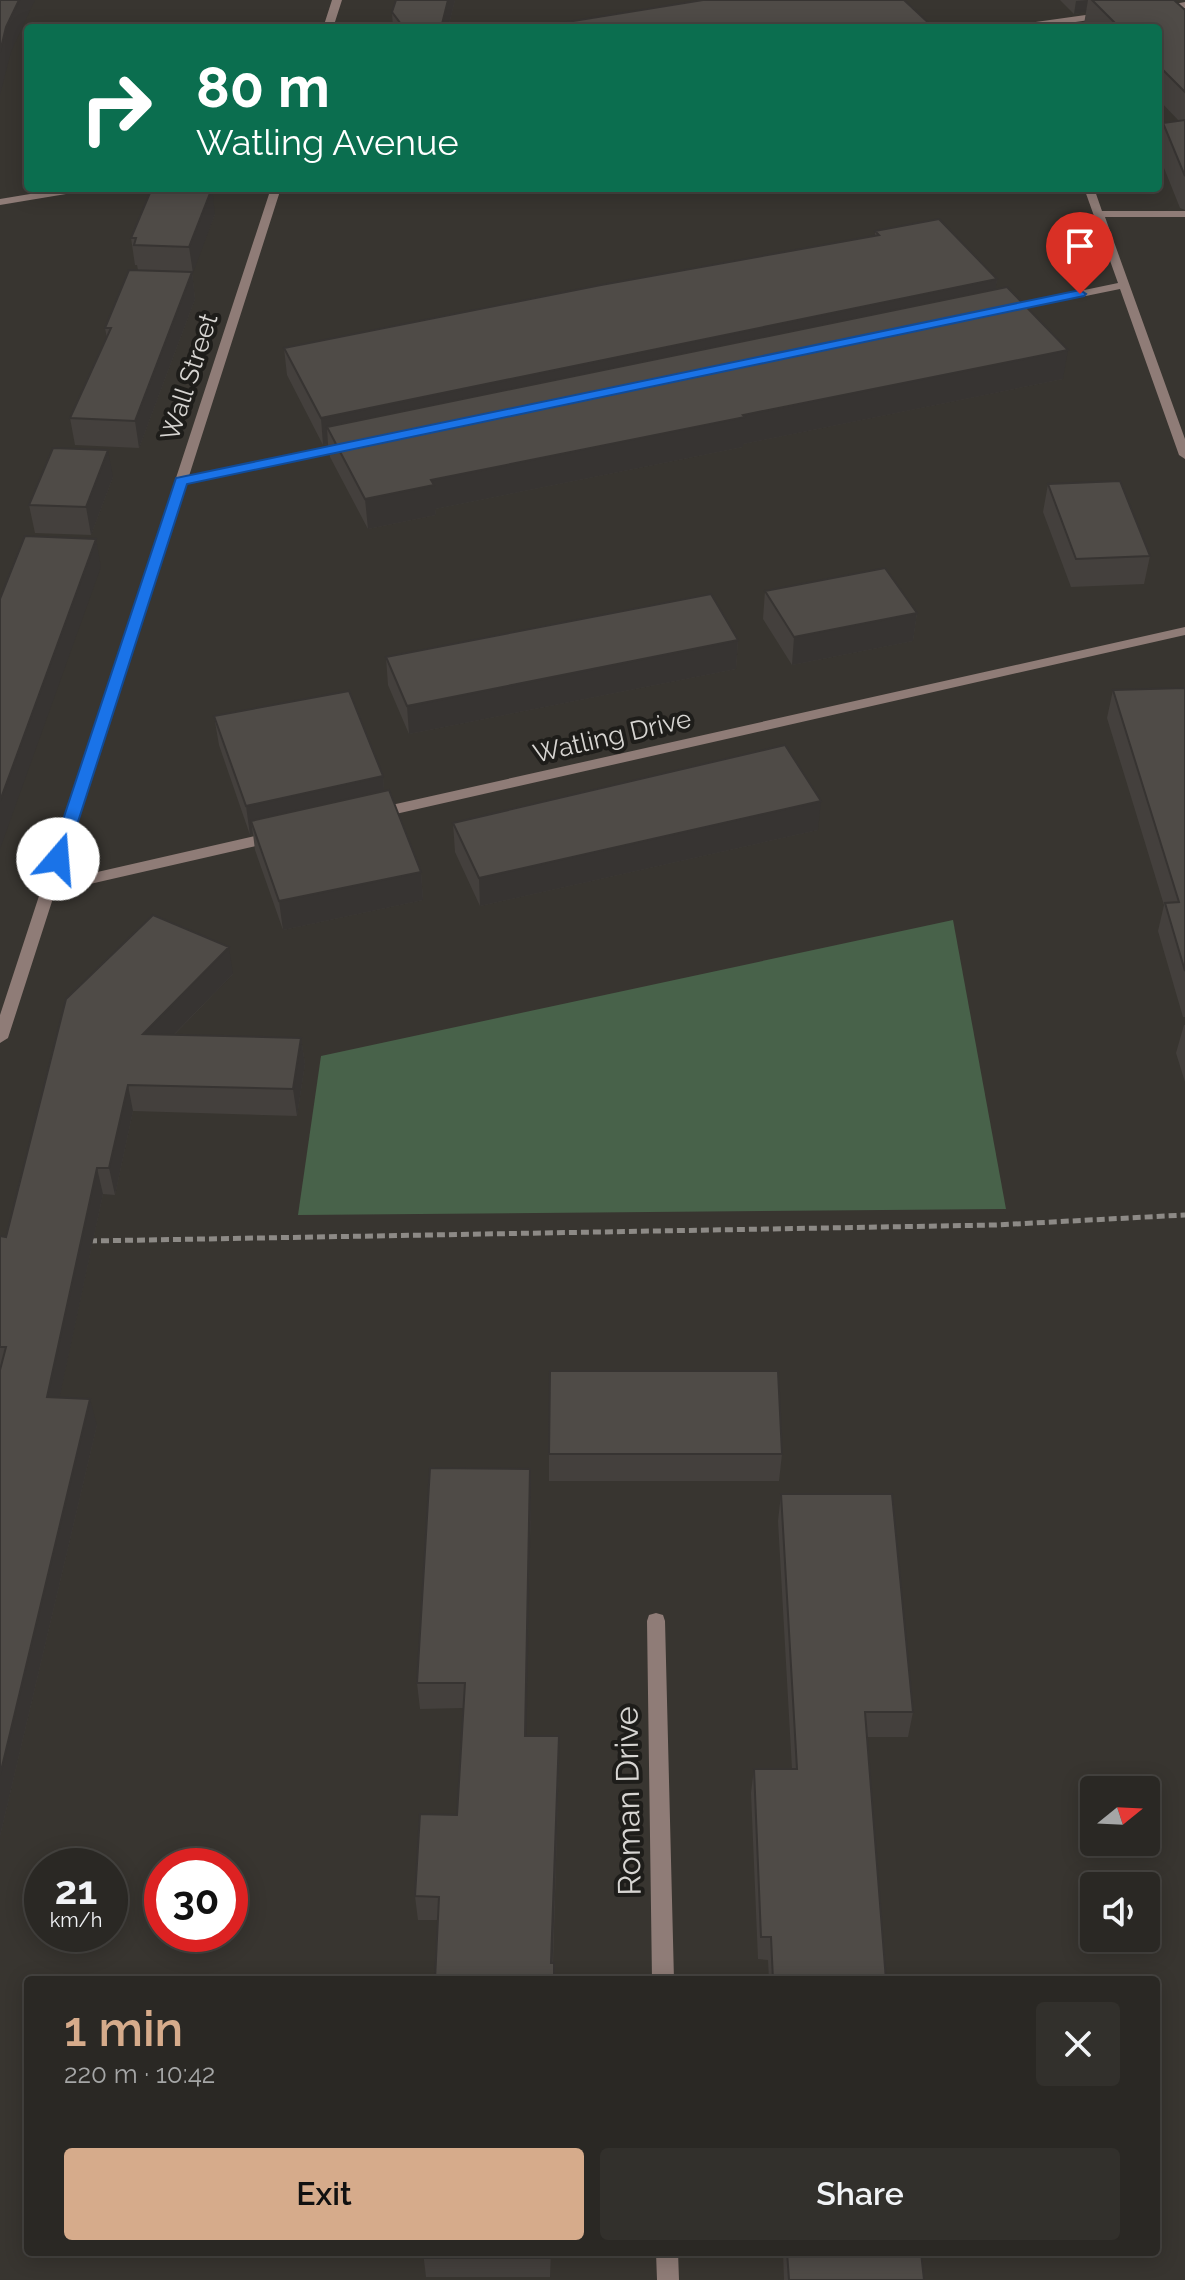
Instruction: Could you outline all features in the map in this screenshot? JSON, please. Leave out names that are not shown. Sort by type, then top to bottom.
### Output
[{"type":"street","points":[[329,24],[337,0]]},
{"type":"street","points":[[1140,11],[1185,5]]},
{"type":"street","points":[[1047,24],[1125,13]]},
{"type":"street","points":[[0,202],[60,192]]},
{"type":"street","name":"Wall Street","points":[[0,1038],[275,192]]},
{"type":"street","points":[[1090,192],[1123,285],[1180,427],[1185,455]]},
{"type":"street","points":[[1097,214],[1185,214]]},
{"type":"street","points":[[986,313],[1123,285]]},
{"type":"street","points":[[181,481],[364,443]]},
{"type":"street","name":"Watling Drive","points":[[365,816],[1185,631]]},
{"type":"street","points":[[49,888],[291,833]]},
{"type":"street","name":"Roman Drive","points":[[656,1621],[663,1976]]},
{"type":"street","points":[[667,2256],[668,2280]]},
{"type":"path","points":[[79,1241],[995,1225],[1185,1215]]},
{"type":"green space","points":[[953,920],[1006,1209],[298,1215],[321,1056]]},
{"type":"building","points":[[0,0],[19,0],[6,27],[0,52]]},
{"type":"building","points":[[396,0],[448,0],[442,24],[401,24],[392,12]]},
{"type":"building","points":[[703,0],[904,0],[930,24],[555,24]]},
{"type":"building","points":[[1092,0],[1174,0],[1185,10],[1185,92],[1162,69],[1162,24],[1116,24]]},
{"type":"building","points":[[1185,120],[1185,176],[1163,123]]},
{"type":"building","points":[[150,192],[210,192],[189,247],[134,245],[136,238],[131,238]]},
{"type":"building","points":[[939,219],[997,279],[321,418],[284,348],[601,285],[879,235],[875,231]]},
{"type":"building","points":[[129,270],[192,272],[135,421],[70,418],[111,328],[105,328]]},
{"type":"building","points":[[1007,287],[1068,350],[431,480],[434,485],[365,499],[327,427]]},
{"type":"building","points":[[53,448],[108,450],[86,507],[29,505]]},
{"type":"building","points":[[1120,481],[1150,556],[1076,559],[1048,484]]},
{"type":"building","points":[[25,536],[96,539],[0,801],[0,599]]},
{"type":"building","points":[[885,568],[917,613],[794,637],[765,591]]},
{"type":"building","points":[[711,594],[738,640],[407,706],[386,657]]},
{"type":"building","points":[[1185,688],[1185,971],[1165,903],[1179,902],[1113,690]]},
{"type":"building","points":[[349,691],[383,776],[246,806],[214,716]]},
{"type":"building","points":[[785,745],[821,801],[479,878],[453,823]]},
{"type":"building","points":[[389,790],[421,872],[279,901],[251,821]]},
{"type":"building","points":[[153,915],[229,947],[143,1034],[301,1038],[293,1089],[128,1085],[109,1168],[97,1168],[47,1397],[90,1399],[0,1775],[0,1370],[6,1347],[0,1347],[0,1236],[6,1237],[66,999]]},
{"type":"building","points":[[550,1371],[778,1371],[782,1454],[549,1454]]},
{"type":"building","points":[[430,1468],[530,1469],[525,1736],[559,1736],[551,1963],[554,1963],[554,1976],[435,1976],[439,1897],[415,1896],[420,1814],[457,1815],[465,1683],[417,1683]]},
{"type":"building","points":[[781,1494],[892,1494],[913,1712],[865,1712],[886,1976],[773,1976],[771,1937],[761,1937],[754,1769],[797,1769]]},
{"type":"building","points":[[423,2256],[550,2256],[550,2258]]},
{"type":"building","points":[[787,2256],[921,2256],[924,2280],[789,2280]]},
{"type":"route","points":[[58,859],[181,481],[1080,294]]}]
